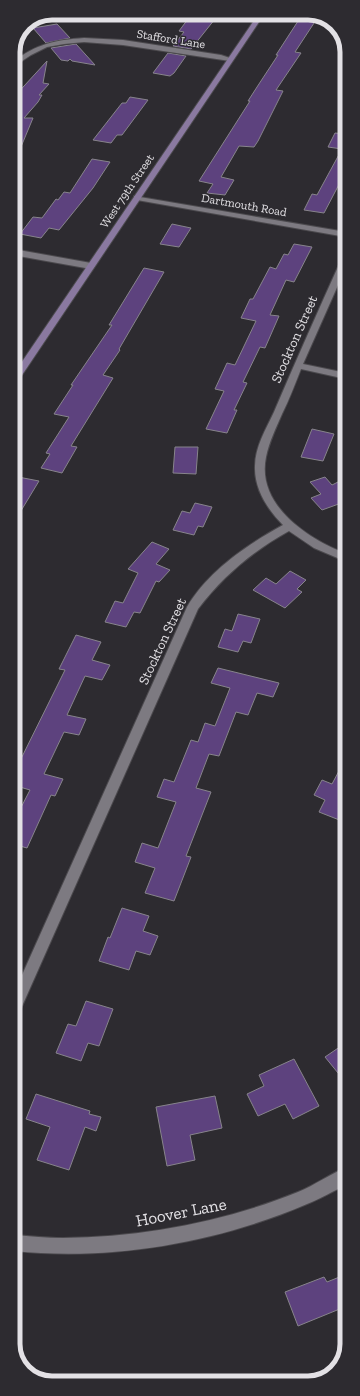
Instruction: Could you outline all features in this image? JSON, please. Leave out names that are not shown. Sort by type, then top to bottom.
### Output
[{"type":"main road","name":"West 79th Street","points":[[20,372],[257,20]]},
{"type":"street","name":"Stafford Lane","points":[[20,60],[26,55],[48,46],[85,40],[118,41],[230,59]]},
{"type":"street","name":"Dartmouth Road","points":[[137,198],[340,234]]},
{"type":"street","points":[[20,253],[91,266]]},
{"type":"street","name":"Stockton Street","points":[[20,994],[192,607],[208,587],[235,560],[262,541],[290,526],[267,498],[262,483],[260,464],[263,450],[340,272]]},
{"type":"street","points":[[298,366],[340,375]]},
{"type":"street","points":[[290,526],[315,544],[340,555]]},
{"type":"street","name":"Hoover Lane","points":[[20,1243],[62,1246],[119,1243],[186,1234],[251,1217],[303,1198],[340,1179]]},
{"type":"building","points":[[187,20],[214,20],[191,49],[173,46],[184,32],[179,31]]},
{"type":"building","points":[[299,20],[315,21],[295,52],[301,53],[276,90],[283,91],[258,141],[254,147],[239,146],[221,177],[234,180],[225,195],[207,193],[213,184],[199,181],[278,55],[276,55]]},
{"type":"building","points":[[57,24],[70,38],[46,43],[33,28]]},
{"type":"building","points":[[76,44],[95,65],[72,61],[70,59],[68,61],[61,60],[51,48]]},
{"type":"building","points":[[168,53],[186,56],[174,73],[170,76],[153,73]]},
{"type":"building","points":[[47,61],[43,83],[49,84],[39,95],[42,95],[38,102],[24,118],[33,118],[20,149],[20,90]]},
{"type":"building","points":[[130,97],[148,100],[122,135],[117,135],[111,143],[93,140],[122,103],[126,103]]},
{"type":"building","points":[[335,133],[340,133],[340,149],[328,147]]},
{"type":"building","points":[[340,153],[340,182],[324,213],[304,210],[312,194],[317,195]]},
{"type":"building","points":[[92,159],[110,162],[93,188],[59,230],[49,228],[41,238],[20,234],[33,217],[42,218],[56,199],[58,200],[64,192],[70,193]]},
{"type":"building","points":[[172,224],[191,228],[179,247],[160,244]]},
{"type":"building","points":[[294,244],[312,247],[294,282],[286,280],[270,315],[279,316],[265,348],[260,347],[243,382],[247,383],[234,410],[237,410],[227,433],[206,429],[224,391],[215,389],[227,363],[235,365],[256,321],[241,318],[250,299],[253,299],[270,267],[276,269],[284,254],[288,255]]},
{"type":"building","points":[[144,268],[164,272],[119,349],[120,350],[103,375],[113,378],[71,446],[77,447],[62,473],[41,468],[50,454],[46,453],[69,417],[54,414],[73,385],[71,385],[112,325],[109,325]]},
{"type":"building","points":[[312,429],[334,434],[323,461],[301,457]]},
{"type":"building","points":[[175,447],[198,447],[196,474],[173,473]]},
{"type":"building","points":[[20,477],[39,481],[20,512]]},
{"type":"building","points":[[325,477],[332,485],[338,482],[340,484],[340,504],[322,510],[311,498],[321,494],[310,482]]},
{"type":"building","points":[[195,503],[212,507],[203,527],[198,526],[194,535],[173,530],[182,511],[190,513]]},
{"type":"building","points":[[152,542],[169,549],[156,564],[170,570],[159,582],[156,581],[140,613],[134,612],[126,627],[105,622],[115,601],[123,603],[138,573],[128,569]]},
{"type":"building","points":[[290,571],[306,580],[297,589],[302,592],[285,608],[253,590],[266,578],[276,584]]},
{"type":"building","points":[[238,614],[260,619],[251,643],[243,641],[238,652],[218,647],[225,629],[232,631]]},
{"type":"building","points":[[76,635],[101,642],[92,660],[110,665],[102,680],[85,676],[67,715],[86,719],[79,735],[64,732],[44,774],[63,779],[55,796],[51,795],[27,848],[20,846],[20,809],[30,790],[20,787],[20,761],[65,670],[59,669]]},
{"type":"building","points":[[218,668],[279,683],[273,697],[257,693],[248,715],[236,712],[219,756],[209,754],[196,788],[211,792],[186,856],[191,857],[174,901],[145,893],[155,868],[135,862],[142,843],[158,848],[176,802],[157,797],[164,779],[174,782],[191,740],[198,742],[205,723],[215,726],[230,688],[211,683]]},
{"type":"building","points":[[340,769],[340,820],[319,812],[325,800],[314,795],[322,780],[332,784]]},
{"type":"building","points":[[122,908],[149,916],[143,931],[158,936],[150,955],[136,951],[129,970],[99,961],[108,937],[110,938]]},
{"type":"building","points":[[86,1001],[113,1009],[99,1046],[88,1043],[81,1061],[56,1053],[68,1024],[76,1026]]},
{"type":"building","points":[[340,1047],[340,1075],[325,1057]]},
{"type":"building","points":[[294,1059],[319,1106],[293,1119],[285,1104],[258,1116],[247,1094],[264,1086],[259,1075]]},
{"type":"building","points":[[36,1094],[90,1111],[89,1114],[101,1117],[96,1131],[85,1127],[69,1170],[37,1160],[50,1127],[26,1119]]},
{"type":"building","points":[[215,1096],[222,1128],[190,1135],[195,1160],[167,1166],[156,1107]]},
{"type":"building","points":[[324,1277],[327,1282],[340,1277],[340,1309],[298,1326],[285,1292]]}]
